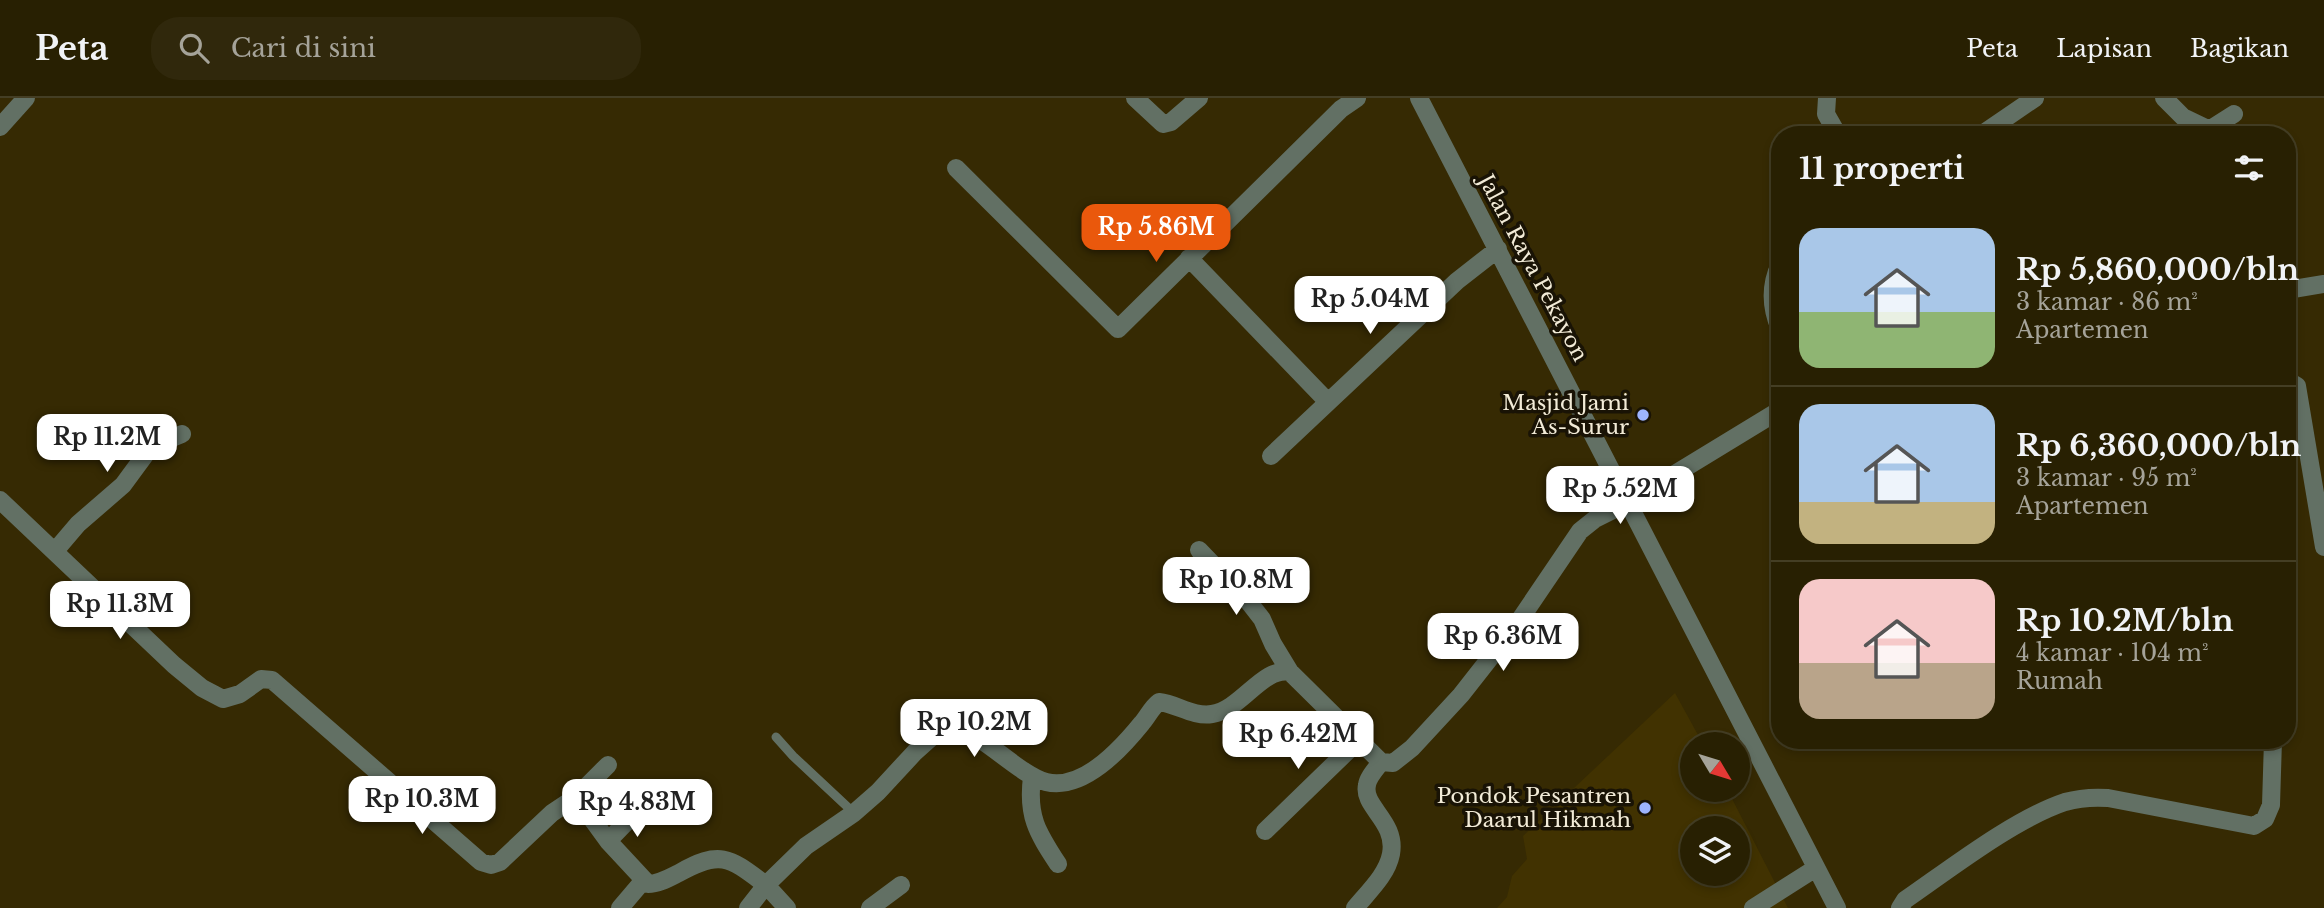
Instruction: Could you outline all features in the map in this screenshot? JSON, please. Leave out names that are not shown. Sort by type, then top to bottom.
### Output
[{"type":"street","points":[[0,127],[26,98]]},
{"type":"street","points":[[1135,98],[1163,124],[1171,122],[1199,98]]},
{"type":"street","points":[[956,168],[1118,329],[1341,109],[1357,98]]},
{"type":"street","name":"Jalan Raya Pekayon","points":[[1419,98],[1624,504],[1837,908]]},
{"type":"street","points":[[1827,98],[1826,114],[1833,126]]},
{"type":"street","points":[[1994,126],[2035,98]]},
{"type":"street","points":[[2164,98],[2196,126]]},
{"type":"street","points":[[2217,126],[2234,114]]},
{"type":"street","points":[[1270,456],[1457,281],[1497,249]]},
{"type":"street","points":[[1189,258],[1328,402]]},
{"type":"street","points":[[2296,289],[2324,284]]},
{"type":"street","points":[[2296,385],[2324,547]]},
{"type":"street","points":[[1199,550],[1262,619],[1290,672],[1381,762],[1393,763],[1400,760],[1461,695],[1519,621],[1580,531],[1595,519],[1771,415]]},
{"type":"street","points":[[55,551],[78,524],[123,485],[148,451],[182,434]]},
{"type":"street","points":[[0,500],[142,636],[202,688],[223,699],[240,694],[261,679],[272,680],[481,862],[491,865],[500,862],[552,813],[576,797],[608,765]]},
{"type":"street","points":[[748,908],[766,885],[806,846],[854,813],[878,792],[936,731],[949,725],[964,730],[1032,777],[1047,782],[1066,783],[1088,774],[1105,761],[1159,702],[1209,715],[1232,706],[1275,672],[1290,672]]},
{"type":"street","points":[[1265,831],[1359,740]]},
{"type":"street","points":[[1900,908],[1905,900],[2018,825],[2065,803],[2090,797],[2108,798],[2255,826],[2265,818],[2271,805],[2273,749]]},
{"type":"street","points":[[1355,908],[1384,873],[1391,856],[1388,827],[1371,803],[1366,788],[1381,762]]},
{"type":"street","points":[[1032,777],[1029,802],[1032,817],[1045,845],[1058,864]]},
{"type":"street","points":[[576,797],[608,841],[648,884],[655,884],[710,858],[735,862],[766,885],[787,908]]},
{"type":"street","points":[[608,841],[638,810]]},
{"type":"street","points":[[1754,908],[1816,868]]},
{"type":"street","points":[[621,908],[643,881]]},
{"type":"street","points":[[870,908],[901,886]]},
{"type":"lane","points":[[776,737],[793,757],[854,813]]},
{"type":"shaded area","name":"Pondok Pesantren Daarul Hikmah","points":[[1675,693],[1696,732],[1680,732],[1680,802],[1734,802],[1741,816],[1680,816],[1680,886],[1750,886],[1750,834],[1788,908],[1497,908],[1507,897],[1512,876],[1527,859],[1523,836]]},
{"type":"place","name":"Masjid Jami As-Surur","points":[[1643,415]]},
{"type":"place","name":"Pondok Pesantren Daarul Hikmah","points":[[1645,808]]}]
